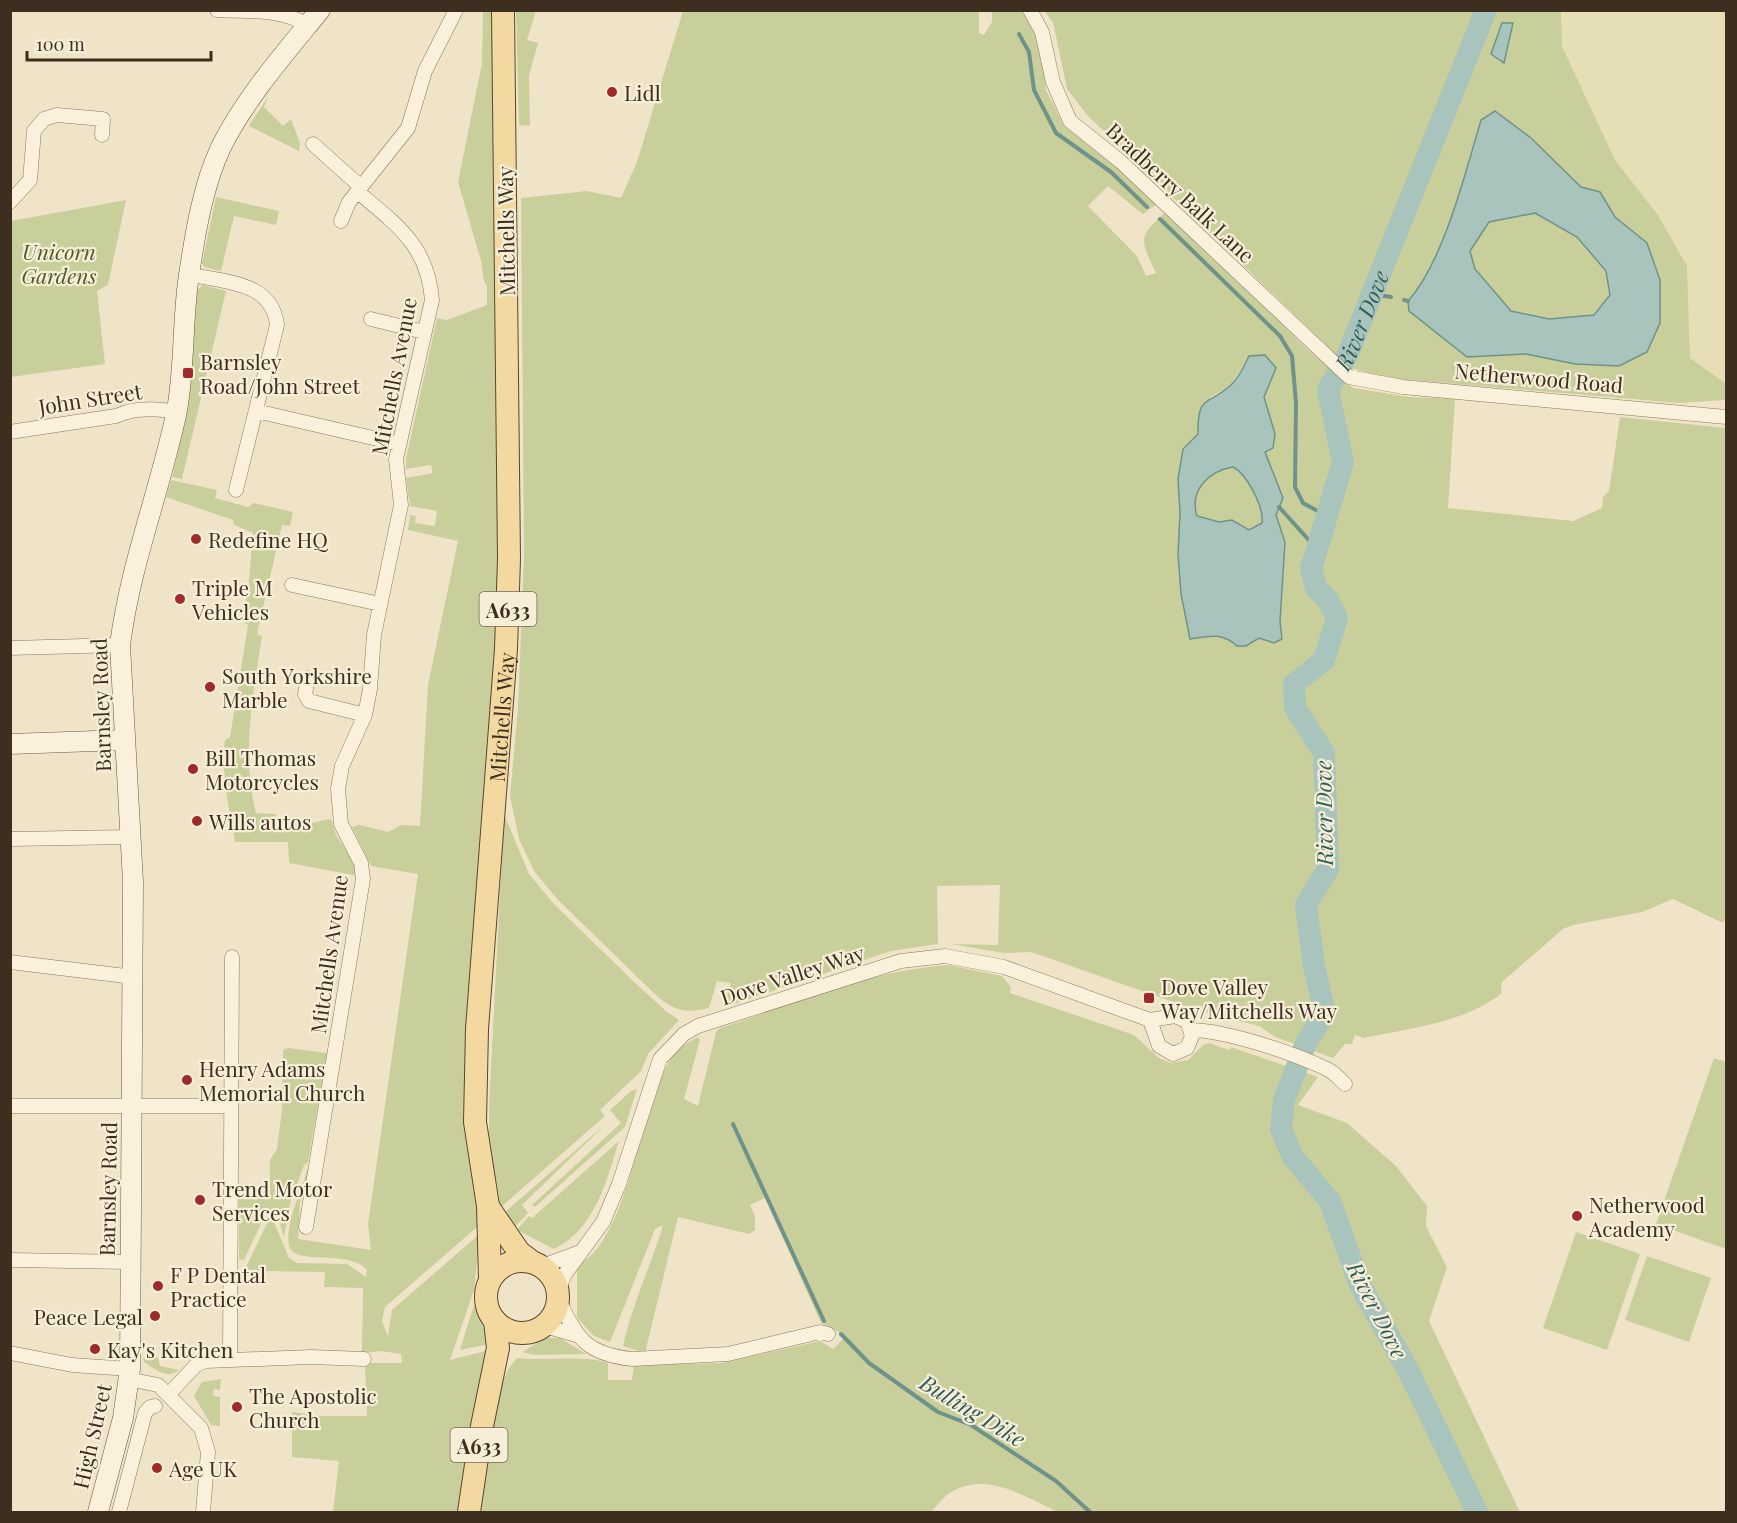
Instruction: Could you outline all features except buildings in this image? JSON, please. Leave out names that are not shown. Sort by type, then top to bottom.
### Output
[{"type":"main road","name":"Mitchells Way","points":[[490,1279],[488,1206],[476,1122],[477,1029],[506,649],[509,559],[503,10]]},
{"type":"main road","name":"Mitchells Way","points":[[488,1206],[513,1243],[536,1264]]},
{"type":"main road","points":[[493,1379],[498,1348],[495,1321],[486,1302],[490,1279],[508,1263],[536,1264],[550,1273],[559,1296],[556,1310],[541,1328],[512,1332],[495,1321]]},
{"type":"main road","name":"A633","points":[[469,1512],[481,1431],[493,1379],[511,1351],[541,1328]]},
{"type":"street","points":[[217,10],[269,11],[314,18]]},
{"type":"street","points":[[341,221],[349,202],[408,128],[425,71],[456,10]]},
{"type":"street","name":"Bradberry Balk Lane","points":[[1030,10],[1042,32],[1053,82],[1070,121],[1120,161],[1348,377]]},
{"type":"street","name":"Barnsley Road","points":[[129,1374],[133,882],[120,645],[128,589],[177,412],[189,274],[203,207],[220,150],[242,111],[314,18]]},
{"type":"street","points":[[10,202],[30,180],[34,131],[44,119],[57,115],[103,119],[102,135]]},
{"type":"street","name":"Mitchells Avenue","points":[[306,1227],[363,879],[361,863],[341,824],[338,789],[342,766],[365,715],[380,604],[401,505],[397,479],[399,444],[432,300],[429,275],[423,260],[407,235],[313,144]]},
{"type":"street","points":[[189,274],[253,289],[262,293],[274,308],[277,325],[236,490]]},
{"type":"street","points":[[371,319],[424,332]]},
{"type":"street","name":"Netherwood Road","points":[[1348,377],[1403,387],[1726,417]]},
{"type":"street","name":"John Street","points":[[10,432],[116,416],[126,412],[156,409],[177,412]]},
{"type":"street","points":[[256,411],[399,444]]},
{"type":"street","points":[[292,585],[380,604]]},
{"type":"street","points":[[10,648],[120,645]]},
{"type":"street","points":[[308,678],[305,694],[309,701],[365,715]]},
{"type":"street","points":[[10,744],[124,740]]},
{"type":"street","points":[[10,839],[130,837]]},
{"type":"street","name":"Dove Valley Way","points":[[559,1296],[565,1274],[603,1222],[619,1184],[660,1059],[684,1034],[698,1026],[901,961],[945,956],[1004,967],[1150,1020]]},
{"type":"street","points":[[230,1360],[232,957]]},
{"type":"street","points":[[10,962],[134,977]]},
{"type":"street","points":[[1175,1016],[1187,1022],[1191,1030],[1192,1036],[1187,1048],[1173,1054],[1158,1046],[1150,1020],[1175,1016]]},
{"type":"street","points":[[1191,1030],[1227,1035],[1272,1049],[1326,1068],[1345,1084]]},
{"type":"street","points":[[10,1106],[231,1106]]},
{"type":"street","points":[[536,1264],[580,1252]]},
{"type":"street","points":[[10,1260],[130,1262]]},
{"type":"street","points":[[559,1296],[576,1335]]},
{"type":"street","points":[[541,1328],[576,1335],[596,1350],[617,1358],[632,1359],[728,1354],[820,1332],[828,1334]]},
{"type":"street","points":[[10,1353],[129,1374],[152,1382],[169,1394],[201,1428],[206,1440],[208,1466],[203,1512]]},
{"type":"street","points":[[169,1394],[197,1364],[230,1360],[364,1359]]},
{"type":"street","name":"High Street","points":[[98,1512],[114,1456],[129,1374]]},
{"type":"street","points":[[119,1512],[146,1413],[150,1407],[155,1406]]},
{"type":"shaded area","points":[[1561,11],[1726,11],[1726,384],[1690,358],[1687,266],[1658,215],[1615,160],[1562,45]]},
{"type":"green space","points":[[483,11],[496,11],[502,446],[483,1222],[385,1307],[382,1321],[388,1336],[392,1310],[483,1231],[479,1244],[474,1290],[450,1360],[490,1350],[460,1512],[333,1512],[339,1461],[292,1457],[292,1412],[321,1416],[367,1416],[365,1363],[402,1363],[401,1354],[381,1351],[362,1353],[363,1288],[324,1287],[325,1272],[248,1271],[247,1265],[271,1215],[289,1258],[297,1263],[347,1264],[366,1277],[367,1270],[347,1260],[310,1257],[292,1251],[288,1236],[307,1169],[310,1170],[308,1186],[300,1202],[298,1239],[371,1250],[368,1224],[418,874],[371,866],[352,827],[359,825],[388,832],[401,825],[420,826],[428,685],[458,541],[408,530],[410,515],[416,516],[415,523],[435,526],[437,511],[410,506],[406,478],[433,473],[431,465],[406,469],[406,459],[437,318],[447,320],[487,305],[487,286],[458,182],[482,63]]},
{"type":"green space","points":[[516,11],[536,11],[527,40],[538,43],[529,76],[530,126],[519,125]]},
{"type":"green space","points":[[683,11],[979,11],[979,33],[984,35],[992,22],[992,11],[1021,11],[1034,26],[1042,54],[1046,90],[1064,126],[1111,160],[1158,203],[1143,214],[1108,186],[1088,206],[1137,256],[1146,276],[1156,273],[1147,253],[1144,239],[1150,227],[1167,211],[1308,350],[1353,388],[1409,397],[1455,399],[1448,508],[1573,521],[1602,508],[1603,497],[1609,491],[1620,417],[1726,428],[1726,921],[1721,922],[1673,899],[1642,912],[1573,925],[1563,929],[1502,982],[1501,994],[1486,1004],[1436,1023],[1364,1038],[1355,1035],[1352,1044],[1345,1044],[1333,1058],[1275,1037],[1259,1026],[1199,1011],[1031,952],[1004,953],[951,944],[998,945],[1000,885],[937,886],[938,944],[891,951],[728,1006],[724,1005],[731,983],[717,981],[709,1008],[694,1011],[683,1010],[665,1003],[557,899],[534,871],[519,839],[510,796],[518,708],[524,555],[521,198],[587,191],[621,198],[637,162]],"holes":[[[1249,356],[1276,368],[1264,397],[1268,413],[1265,452],[1274,474],[1276,515],[1285,542],[1282,603],[1274,643],[1259,638],[1246,646],[1237,646],[1220,637],[1190,639],[1178,554],[1180,513],[1210,397],[1230,387]]]},
{"type":"green space","points":[[1044,11],[1561,11],[1562,46],[1615,160],[1658,215],[1687,266],[1690,358],[1726,384],[1726,400],[1679,403],[1387,378],[1350,368],[1088,116],[1067,89],[1053,22]],"holes":[[[1481,120],[1531,138],[1581,187],[1600,192],[1615,217],[1647,243],[1575,364],[1526,354],[1467,357],[1410,311],[1408,301],[1421,284],[1442,240]]]},
{"type":"green space","points":[[268,97],[264,107],[283,126],[291,119],[300,143],[299,151],[249,126]]},
{"type":"green space","points":[[216,197],[279,211],[276,225],[234,216],[221,271],[204,267],[202,263]]},
{"type":"green space","name":"Unicorn Gardens","points":[[126,200],[108,285],[97,291],[105,364],[11,377],[11,221]]},
{"type":"green space","points":[[1535,213],[1577,237],[1606,271],[1610,295],[1594,315],[1549,319],[1511,311],[1475,269],[1470,251],[1489,222]]},
{"type":"green space","points":[[203,285],[226,291],[182,479],[172,477],[187,412],[197,290]]},
{"type":"green space","points":[[1233,467],[1244,476],[1261,508],[1263,523],[1249,530],[1232,520],[1219,522],[1197,516],[1196,498],[1203,483],[1216,473]]},
{"type":"green space","points":[[171,480],[217,490],[215,498],[248,507],[254,503],[293,512],[290,526],[282,525],[257,634],[262,636],[250,724],[249,769],[252,791],[256,813],[276,814],[275,818],[281,819],[284,816],[300,824],[331,819],[336,835],[357,867],[358,876],[289,863],[288,842],[235,842],[226,791],[224,753],[225,740],[230,737],[248,625],[241,621],[248,591],[253,533],[234,525],[233,520],[166,497]]},
{"type":"green space","points":[[504,814],[529,874],[554,904],[633,981],[679,1020],[648,1054],[641,1071],[600,1110],[605,1116],[500,1208],[489,1150],[489,1106]]},
{"type":"green space","points":[[948,965],[1002,976],[1011,987],[1010,993],[1134,1035],[1159,1058],[1171,1063],[1188,1060],[1203,1045],[1209,1043],[1229,1050],[1231,1047],[1318,1077],[1298,1105],[1347,1123],[1396,1166],[1427,1206],[1426,1226],[1447,1267],[1429,1321],[1520,1512],[1058,1512],[1005,1488],[977,1484],[950,1493],[931,1512],[479,1512],[495,1406],[509,1368],[518,1358],[599,1361],[608,1363],[608,1380],[632,1380],[634,1365],[722,1363],[820,1341],[833,1349],[846,1336],[821,1323],[765,1198],[750,1205],[755,1216],[755,1230],[749,1234],[678,1217],[645,1353],[623,1346],[631,1315],[663,1225],[655,1229],[610,1342],[594,1336],[577,1318],[577,1267],[598,1248],[612,1223],[630,1177],[650,1105],[672,1056],[679,1049],[698,1037],[700,1040],[684,1099],[698,1106],[716,1032],[720,1028],[862,981],[919,968]]},
{"type":"green space","points":[[288,1048],[327,1053],[308,1162],[304,1165],[290,1204],[284,1237],[277,1214],[272,1211],[266,1213],[244,1260],[239,1259],[239,1199],[270,1198],[270,1160],[277,1149],[282,1110],[283,1050]]},
{"type":"green space","points":[[1714,1058],[1726,1062],[1726,1249],[1656,1224]]},
{"type":"green space","points":[[637,1089],[625,1127],[535,1207],[532,1205],[621,1123],[610,1110],[631,1091]]},
{"type":"green space","points":[[609,1121],[522,1205],[528,1213],[514,1228],[504,1213]]},
{"type":"green space","points":[[619,1141],[597,1203],[580,1229],[568,1240],[554,1249],[517,1230],[529,1216],[532,1218]]},
{"type":"green space","points":[[1576,1232],[1640,1254],[1607,1350],[1543,1328]]},
{"type":"green space","points":[[1647,1256],[1711,1278],[1689,1342],[1625,1320]]},
{"type":"green space","points":[[474,1305],[489,1344],[460,1350]]},
{"type":"green space","points":[[544,1338],[560,1338],[586,1354],[533,1355],[523,1352]]},
{"type":"green space","points":[[158,1357],[160,1366],[179,1370],[166,1374],[144,1362],[143,1358]]},
{"type":"green space","points":[[221,1379],[220,1390],[214,1389],[213,1396],[220,1397],[220,1426],[211,1425],[194,1396],[202,1382]]},
{"type":"water","points":[[1502,23],[1513,23],[1504,63],[1491,54]]},
{"type":"water","points":[[1495,111],[1531,138],[1581,187],[1600,192],[1615,217],[1647,243],[1660,280],[1660,323],[1647,352],[1619,366],[1575,364],[1526,354],[1467,357],[1409,311],[1408,301],[1421,284],[1443,240],[1461,190],[1481,120]],"holes":[[[1535,213],[1577,237],[1606,271],[1610,295],[1594,315],[1549,319],[1511,311],[1475,269],[1470,251],[1489,222]]]},
{"type":"water","points":[[1265,355],[1276,368],[1264,397],[1275,434],[1273,448],[1265,452],[1283,498],[1276,515],[1285,542],[1280,622],[1282,639],[1274,643],[1259,638],[1246,646],[1237,646],[1220,637],[1190,639],[1181,594],[1178,554],[1180,513],[1178,479],[1183,449],[1198,434],[1198,421],[1203,406],[1206,401],[1232,384],[1249,356]],"holes":[[[1233,467],[1244,476],[1257,500],[1262,523],[1249,530],[1232,520],[1219,522],[1197,516],[1196,498],[1203,483],[1224,469]]]},
{"type":"waterway","name":"River Dove","points":[[1477,1512],[1408,1370],[1360,1285],[1330,1201],[1293,1157],[1281,1129],[1284,1100],[1306,1043],[1325,1013],[1314,966],[1306,905],[1328,869],[1324,753],[1295,708],[1294,684],[1324,660],[1337,618],[1328,600],[1316,588],[1311,569],[1343,462],[1328,390],[1348,354],[1486,10]]},
{"type":"waterway","points":[[1019,34],[1029,52],[1034,90],[1056,133],[1111,172],[1147,207]]},
{"type":"waterway","points":[[1160,219],[1280,336],[1292,356],[1296,403],[1295,487],[1303,503],[1325,515]]},
{"type":"waterway","points":[[1373,294],[1391,297]]},
{"type":"waterway","points":[[1404,300],[1408,301]]},
{"type":"waterway","points":[[1279,507],[1316,548]]},
{"type":"waterway","name":"Bulling Dike","points":[[733,1124],[824,1321]]},
{"type":"waterway","name":"Bulling Dike","points":[[841,1334],[869,1363],[938,1412],[971,1425],[1056,1481],[1090,1512]]},
{"type":"place","name":"Lidl","points":[[612,92]]},
{"type":"place","name":"Barnsley Road/John Street","points":[[188,373]]},
{"type":"place","name":"Redefine HQ","points":[[196,539]]},
{"type":"place","name":"Triple M Vehicles","points":[[180,599]]},
{"type":"place","name":"South Yorkshire Marble","points":[[210,687]]},
{"type":"place","name":"Bill Thomas Motorcycles","points":[[193,769]]},
{"type":"place","name":"Wills autos","points":[[197,821]]},
{"type":"place","name":"Dove Valley Way/Mitchells Way","points":[[1149,998]]},
{"type":"place","name":"Henry Adams Memorial Church","points":[[187,1080]]},
{"type":"place","name":"Trend Motor Services","points":[[200,1200]]},
{"type":"place","name":"Netherwood Academy","points":[[1577,1216]]},
{"type":"place","name":"F P Dental Practice","points":[[158,1286]]},
{"type":"place","name":"Peace Legal","points":[[155,1316]]},
{"type":"place","name":"Kay's Kitchen","points":[[95,1349]]},
{"type":"place","name":"The Apostolic Church","points":[[237,1407]]},
{"type":"place","name":"Age UK","points":[[157,1468]]}]
